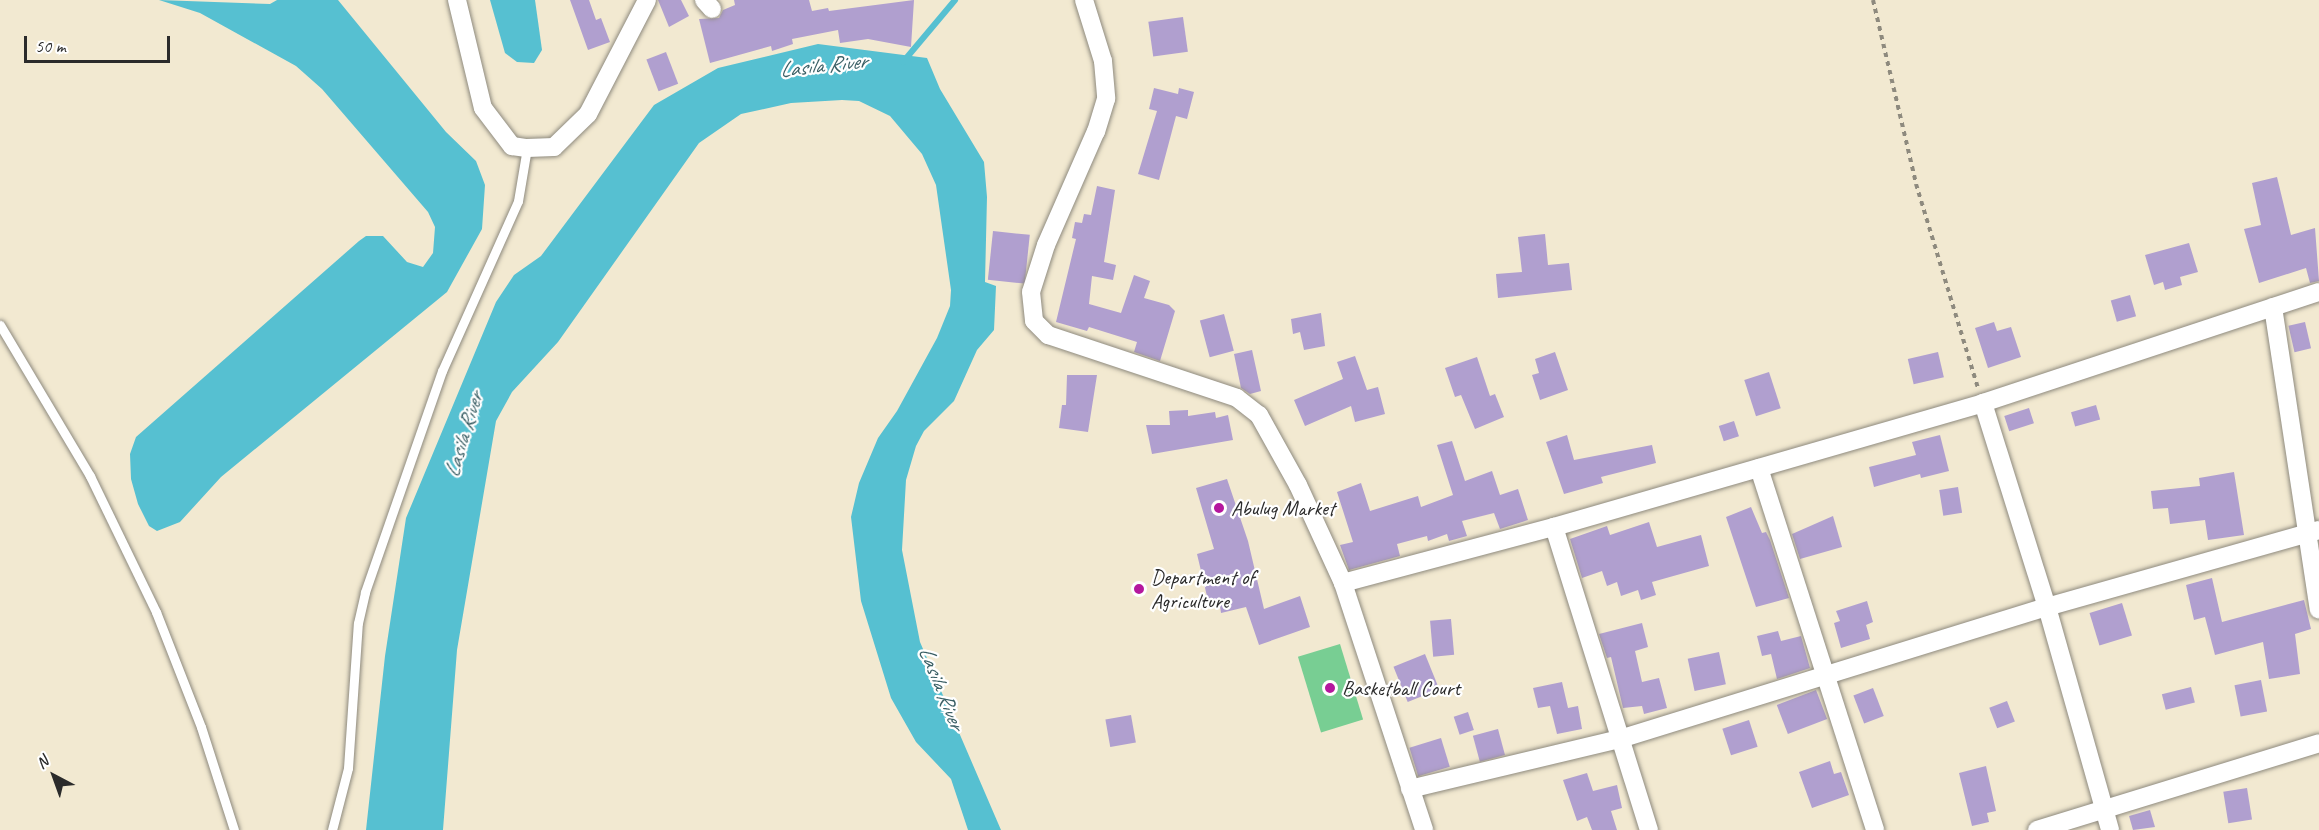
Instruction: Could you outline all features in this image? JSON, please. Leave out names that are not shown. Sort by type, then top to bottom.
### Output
[{"type":"street","points":[[457,0],[483,108],[512,146],[527,148],[554,147],[588,114],[647,0]]},
{"type":"street","points":[[1084,0],[1103,61],[1106,99],[1096,131],[1046,245],[1031,292],[1034,321],[1048,335],[1176,375],[1250,405],[1271,431],[1343,583],[1424,830]]},
{"type":"street","points":[[1343,583],[1554,527],[1983,403],[2319,292]]},
{"type":"street","points":[[2273,307],[2314,531],[2319,610]]},
{"type":"street","points":[[1983,403],[2047,607],[2109,830]]},
{"type":"street","points":[[1759,468],[1875,830]]},
{"type":"street","points":[[1554,527],[1649,830]]},
{"type":"street","points":[[1410,789],[1620,739],[1826,678],[2047,607],[2314,531]]},
{"type":"street","points":[[2037,830],[2105,811],[2319,743]]},
{"type":"lane","points":[[332,830],[348,768],[358,623],[365,592],[442,371],[518,201],[527,148]]},
{"type":"lane","points":[[0,325],[90,476],[156,612],[201,727],[234,830]]},
{"type":"path","points":[[1873,0],[1916,184],[1983,403]]},
{"type":"green space","name":"Basketball Court","points":[[1340,644],[1363,720],[1321,732],[1298,657]]},
{"type":"water","points":[[159,0],[270,4],[277,0],[338,0],[446,132],[476,161],[485,185],[482,229],[447,292],[221,477],[180,522],[157,531],[149,526],[138,504],[131,479],[130,454],[136,437],[366,236],[383,236],[407,262],[423,267],[433,253],[435,227],[428,212],[322,89],[296,66],[200,13]]},
{"type":"water","points":[[490,0],[535,0],[542,50],[534,63],[517,62],[505,53]]},
{"type":"water","name":"Lasila River","points":[[818,44],[927,58],[940,89],[984,162],[987,197],[985,282],[996,286],[994,330],[977,350],[954,401],[924,431],[916,446],[906,480],[902,550],[920,642],[1001,830],[968,830],[951,779],[916,742],[891,698],[861,601],[851,517],[859,483],[878,438],[897,411],[937,338],[950,306],[951,290],[936,185],[922,154],[890,116],[859,101],[842,100],[791,103],[741,114],[699,143],[558,342],[512,392],[496,421],[457,650],[443,830],[366,830],[385,656],[406,518],[496,302],[514,275],[541,256],[654,105],[718,68]]},
{"type":"building","points":[[570,0],[589,0],[596,20],[601,18],[610,42],[588,50]]},
{"type":"building","points":[[658,0],[681,0],[689,16],[669,27]]},
{"type":"building","points":[[734,0],[809,0],[812,11],[828,8],[829,11],[914,0],[911,47],[868,39],[840,43],[838,30],[792,39],[793,44],[772,51],[771,46],[710,63],[699,19],[719,18],[723,10],[735,5]]},
{"type":"building","points":[[1183,17],[1188,52],[1153,57],[1148,22]]},
{"type":"building","points":[[666,52],[678,84],[659,91],[646,60]]},
{"type":"building","points":[[1154,88],[1178,94],[1179,88],[1194,92],[1187,119],[1176,116],[1159,180],[1138,174],[1157,111],[1149,109]]},
{"type":"building","points":[[2277,177],[2291,235],[2315,228],[2319,281],[2310,283],[2306,268],[2259,283],[2244,229],[2261,225],[2252,183]]},
{"type":"building","points":[[1097,186],[1115,190],[1104,262],[1116,265],[1113,280],[1092,276],[1089,304],[1121,313],[1134,275],[1150,281],[1144,298],[1169,305],[1175,311],[1160,361],[1134,352],[1137,342],[1089,327],[1087,331],[1056,322],[1076,239],[1072,238],[1075,222],[1082,223],[1084,214],[1091,215]]},
{"type":"building","points":[[993,231],[1030,235],[1025,284],[988,280]]},
{"type":"building","points":[[1545,234],[1548,265],[1569,263],[1572,290],[1498,298],[1496,274],[1522,272],[1518,237]]},
{"type":"building","points":[[2189,243],[2198,272],[2180,277],[2182,285],[2165,290],[2163,282],[2154,285],[2145,255]]},
{"type":"building","points":[[2130,295],[2136,316],[2117,322],[2111,301]]},
{"type":"building","points":[[1321,313],[1325,346],[1304,350],[1300,332],[1293,334],[1291,319]]},
{"type":"building","points":[[1224,314],[1234,351],[1210,357],[1200,320]]},
{"type":"building","points":[[1994,322],[1997,331],[2011,327],[2021,357],[1988,368],[1975,328]]},
{"type":"building","points":[[2305,322],[2311,348],[2295,352],[2288,326]]},
{"type":"building","points":[[1252,350],[1261,391],[1250,394],[1241,388],[1234,354]]},
{"type":"building","points":[[1555,352],[1568,390],[1540,400],[1532,375],[1539,373],[1535,359]]},
{"type":"building","points":[[1938,352],[1944,377],[1914,384],[1908,359]]},
{"type":"building","points":[[1355,356],[1367,390],[1378,387],[1385,414],[1355,422],[1351,406],[1305,426],[1294,400],[1343,379],[1337,362]]},
{"type":"building","points":[[1477,357],[1490,396],[1495,394],[1504,417],[1475,429],[1461,395],[1455,397],[1445,368]]},
{"type":"building","points":[[1769,372],[1781,408],[1756,416],[1744,380]]},
{"type":"building","points":[[1067,375],[1097,375],[1088,432],[1059,428],[1062,405],[1066,405]]},
{"type":"building","points":[[2096,405],[2100,419],[2075,427],[2071,412]]},
{"type":"building","points":[[2029,408],[2034,423],[2009,431],[2004,416]]},
{"type":"building","points":[[1188,410],[1188,416],[1215,412],[1216,418],[1228,415],[1233,440],[1152,454],[1146,425],[1170,425],[1169,411]]},
{"type":"building","points":[[1734,421],[1739,436],[1724,441],[1719,426]]},
{"type":"building","points":[[1567,435],[1574,460],[1652,445],[1656,463],[1601,477],[1603,483],[1564,494],[1546,442]]},
{"type":"building","points":[[1940,435],[1949,471],[1921,478],[1920,474],[1874,487],[1869,467],[1916,455],[1912,442]]},
{"type":"building","points":[[1452,441],[1465,481],[1492,471],[1500,495],[1518,489],[1528,520],[1500,529],[1494,513],[1462,521],[1467,536],[1449,541],[1447,534],[1428,541],[1427,536],[1397,544],[1400,556],[1349,570],[1340,545],[1353,542],[1337,492],[1361,483],[1370,511],[1418,496],[1421,507],[1453,495],[1437,445]]},
{"type":"building","points":[[2234,472],[2244,535],[2208,540],[2205,520],[2170,524],[2168,508],[2153,509],[2151,491],[2200,486],[2199,478]]},
{"type":"building","points":[[1227,479],[1248,541],[1264,609],[1300,596],[1310,627],[1259,645],[1246,607],[1221,613],[1220,606],[1210,609],[1197,554],[1214,549],[1196,488]]},
{"type":"building","points":[[1958,487],[1962,513],[1943,516],[1939,490]]},
{"type":"building","points":[[1751,507],[1762,533],[1766,532],[1770,540],[1789,598],[1756,607],[1726,517]]},
{"type":"building","points":[[1833,516],[1842,547],[1800,559],[1792,534]]},
{"type":"building","points":[[1649,522],[1657,547],[1701,535],[1709,566],[1652,582],[1656,595],[1641,600],[1638,590],[1621,596],[1617,582],[1607,586],[1602,571],[1582,578],[1570,539],[1607,526],[1610,535]]},
{"type":"building","points":[[2212,578],[2222,622],[2304,600],[2311,629],[2295,634],[2300,674],[2269,679],[2263,642],[2215,655],[2205,617],[2194,620],[2186,585]]},
{"type":"building","points":[[1867,601],[1873,622],[1866,625],[1870,639],[1841,648],[1834,623],[1840,621],[1836,611]]},
{"type":"building","points":[[2122,603],[2132,636],[2099,645],[2089,613]]},
{"type":"building","points":[[1451,619],[1454,655],[1433,657],[1430,621]]},
{"type":"building","points":[[1642,623],[1648,647],[1635,651],[1642,682],[1659,678],[1667,708],[1644,714],[1642,706],[1623,708],[1611,657],[1607,658],[1599,634]]},
{"type":"building","points":[[1778,631],[1781,641],[1801,636],[1810,668],[1777,679],[1771,654],[1762,656],[1757,636]]},
{"type":"building","points":[[1719,652],[1726,684],[1695,691],[1688,659]]},
{"type":"building","points":[[1425,654],[1439,689],[1408,702],[1393,667]]},
{"type":"building","points":[[2261,680],[2267,711],[2241,717],[2234,685]]},
{"type":"building","points":[[1562,682],[1568,708],[1578,706],[1582,729],[1557,734],[1550,706],[1538,708],[1533,688]]},
{"type":"building","points":[[2191,687],[2195,703],[2166,710],[2162,694]]},
{"type":"building","points":[[1873,688],[1884,716],[1864,724],[1853,696]]},
{"type":"building","points":[[1816,690],[1827,719],[1788,734],[1777,705]]},
{"type":"building","points":[[2007,701],[2015,722],[1997,728],[1989,708]]},
{"type":"building","points":[[1468,712],[1474,730],[1460,735],[1454,717]]},
{"type":"building","points":[[1131,715],[1136,743],[1110,747],[1105,720]]},
{"type":"building","points":[[1749,720],[1758,747],[1731,755],[1722,729]]},
{"type":"building","points":[[1498,729],[1505,755],[1480,762],[1473,736]]},
{"type":"building","points":[[1441,738],[1450,767],[1418,776],[1409,748]]},
{"type":"building","points":[[1830,761],[1834,774],[1841,772],[1849,795],[1812,808],[1799,772]]},
{"type":"building","points":[[1986,766],[1996,811],[1987,813],[1989,822],[1972,826],[1959,773]]},
{"type":"building","points":[[1587,773],[1593,791],[1617,785],[1622,808],[1611,811],[1617,830],[1592,830],[1587,817],[1577,821],[1563,780]]},
{"type":"building","points":[[2247,788],[2252,820],[2228,823],[2223,792]]},
{"type":"building","points":[[2150,810],[2155,827],[2133,830],[2129,816]]},
{"type":"waterway","points":[[903,62],[955,0]]},
{"type":"place","name":"Abulug Market","points":[[1219,508]]},
{"type":"place","name":"Department of Agriculture","points":[[1139,589]]},
{"type":"place","name":"Basketball Court","points":[[1330,688]]}]
